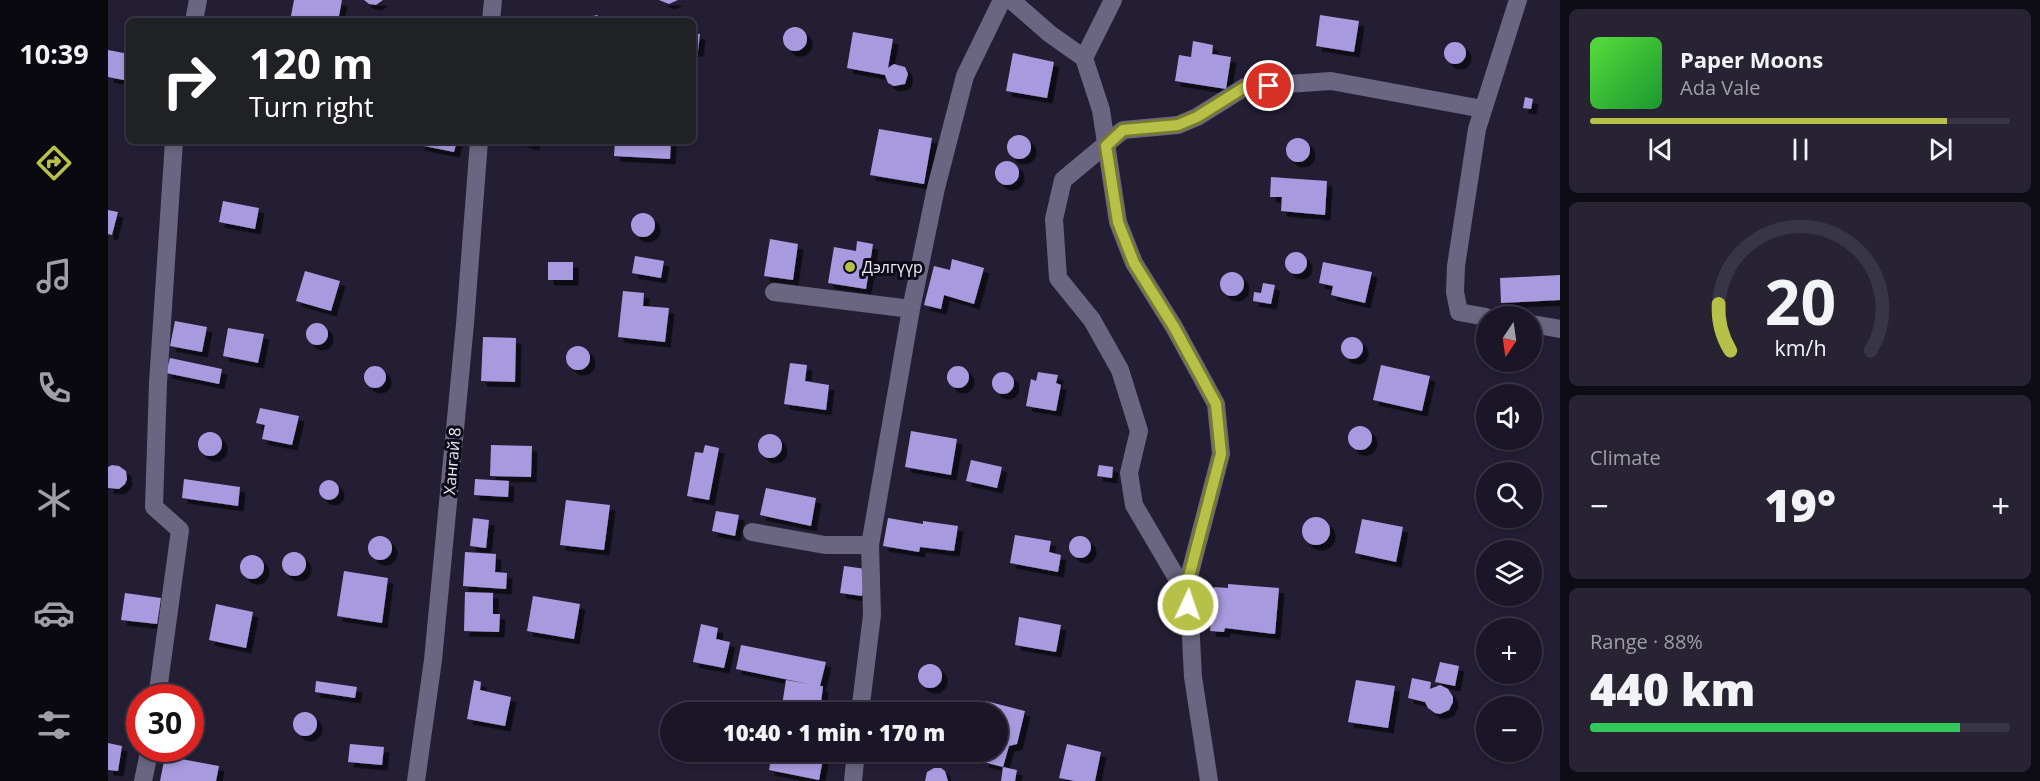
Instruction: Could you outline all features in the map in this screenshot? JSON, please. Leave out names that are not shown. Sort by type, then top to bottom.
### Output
[{"type":"street","points":[[195,18],[198,0]]},
{"type":"street","points":[[491,18],[494,0]]},
{"type":"street","points":[[861,702],[872,615],[870,545],[911,309],[936,188],[965,76],[1002,0]]},
{"type":"street","points":[[1011,0],[1050,34],[1084,58],[1101,110],[1118,222],[1134,263],[1174,327],[1216,404],[1221,454],[1185,592]]},
{"type":"street","points":[[1084,58],[1113,0]]},
{"type":"street","points":[[1476,315],[1459,312],[1455,292],[1456,266],[1477,129],[1518,0]]},
{"type":"street","points":[[1209,781],[1193,677],[1190,619],[1185,592],[1134,506],[1130,473],[1139,431],[1120,370],[1092,320],[1058,278],[1054,219],[1063,180],[1123,130],[1178,125],[1197,117],[1245,87],[1331,81],[1483,109]]},
{"type":"street","points":[[160,684],[180,530],[154,507],[158,382],[174,144]]},
{"type":"street","name":"Хангай 8","points":[[416,781],[433,660],[465,324],[479,144]]},
{"type":"street","points":[[774,292],[911,309]]},
{"type":"street","points":[[1542,326],[1560,329]]},
{"type":"street","points":[[752,532],[825,545],[870,545]]},
{"type":"street","points":[[143,781],[147,762]]},
{"type":"street","points":[[853,781],[855,762]]},
{"type":"building","points":[[294,0],[342,0],[339,18],[291,16]]},
{"type":"building","points":[[364,0],[383,0],[376,5]]},
{"type":"building","points":[[659,0],[678,0],[669,4]]},
{"type":"building","points":[[1320,15],[1359,21],[1354,52],[1316,46]]},
{"type":"building","points":[[795,27],[803,31],[807,39],[803,47],[795,51],[787,47],[783,39],[787,31]]},
{"type":"building","points":[[853,32],[893,39],[888,68],[894,64],[905,67],[908,74],[905,84],[894,86],[888,83],[885,75],[847,68]]},
{"type":"building","points":[[696,33],[700,34],[698,51],[696,51]]},
{"type":"building","points":[[1193,41],[1213,45],[1212,54],[1231,57],[1226,89],[1175,81],[1179,55],[1191,57]]},
{"type":"building","points":[[1451,42],[1459,42],[1466,49],[1466,57],[1459,64],[1451,64],[1444,57],[1444,49]]},
{"type":"building","points":[[108,50],[126,53],[126,80],[108,77]]},
{"type":"building","points":[[1013,53],[1054,62],[1047,98],[1006,91]]},
{"type":"building","points":[[1525,97],[1533,99],[1531,109],[1523,108]]},
{"type":"building","points":[[879,129],[932,138],[924,184],[870,175]]},
{"type":"building","points":[[1019,135],[1027,139],[1031,147],[1027,155],[1019,159],[1011,155],[1007,147],[1011,139]]},
{"type":"building","points":[[1298,138],[1306,142],[1310,150],[1306,158],[1298,162],[1290,158],[1286,150],[1290,142]]},
{"type":"building","points":[[419,144],[456,144],[454,152]]},
{"type":"building","points":[[615,144],[671,144],[670,159],[614,156]]},
{"type":"building","points":[[1007,161],[1015,165],[1019,173],[1015,181],[1007,185],[999,181],[995,173],[999,165]]},
{"type":"building","points":[[1271,177],[1327,181],[1325,215],[1281,211],[1282,197],[1270,197]]},
{"type":"building","points":[[223,201],[259,208],[255,229],[219,222]]},
{"type":"building","points":[[108,210],[118,212],[112,235],[108,234]]},
{"type":"building","points":[[643,213],[651,217],[655,225],[651,233],[643,237],[635,233],[631,225],[635,217]]},
{"type":"building","points":[[770,239],[798,244],[793,280],[764,276]]},
{"type":"building","name":"Дэлгүүр","points":[[857,241],[873,244],[866,289],[828,283],[834,247],[856,251]]},
{"type":"building","points":[[1292,252],[1300,252],[1307,259],[1307,267],[1300,274],[1292,274],[1285,267],[1285,259]]},
{"type":"building","points":[[635,256],[664,261],[661,278],[632,273]]},
{"type":"building","points":[[952,259],[984,268],[974,304],[944,295],[941,309],[924,305],[934,266],[950,270]]},
{"type":"building","points":[[548,262],[573,262],[573,280],[548,280]]},
{"type":"building","points":[[1323,262],[1372,272],[1365,303],[1331,295],[1333,286],[1319,283]]},
{"type":"building","points":[[305,271],[340,281],[331,311],[296,301]]},
{"type":"building","points":[[1232,272],[1240,276],[1244,284],[1240,292],[1232,296],[1224,292],[1220,284],[1224,276]]},
{"type":"building","points":[[1560,275],[1560,300],[1501,303],[1500,278]]},
{"type":"building","points":[[1263,283],[1275,285],[1271,304],[1253,301],[1254,292],[1261,293]]},
{"type":"building","points":[[623,291],[644,293],[643,306],[669,308],[665,342],[618,337]]},
{"type":"building","points":[[175,321],[207,327],[202,352],[170,346]]},
{"type":"building","points":[[317,323],[325,326],[328,334],[325,342],[317,345],[309,342],[306,334],[309,326]]},
{"type":"building","points":[[228,328],[264,334],[258,363],[223,356]]},
{"type":"building","points":[[483,337],[516,338],[515,382],[481,381]]},
{"type":"building","points":[[1348,337],[1356,337],[1363,344],[1363,352],[1356,359],[1348,359],[1341,352],[1341,344]]},
{"type":"building","points":[[578,346],[586,350],[590,358],[586,366],[578,370],[570,366],[566,358],[570,350]]},
{"type":"building","points":[[170,358],[222,369],[219,384],[166,373]]},
{"type":"building","points":[[790,363],[807,365],[805,381],[829,385],[826,410],[784,404]]},
{"type":"building","points":[[1381,365],[1430,376],[1422,411],[1373,400]]},
{"type":"building","points":[[371,366],[379,366],[386,373],[386,381],[379,388],[371,388],[364,381],[364,373]]},
{"type":"building","points":[[954,366],[962,366],[969,373],[969,381],[962,388],[954,388],[947,381],[947,373]]},
{"type":"building","points":[[999,372],[1007,372],[1014,379],[1014,387],[1007,394],[999,394],[992,387],[992,379]]},
{"type":"building","points":[[1038,372],[1058,375],[1056,383],[1061,385],[1056,411],[1026,406],[1031,379],[1036,381]]},
{"type":"building","points":[[260,408],[299,416],[292,445],[262,439],[265,425],[256,423]]},
{"type":"building","points":[[1360,426],[1368,430],[1372,438],[1368,446],[1360,450],[1352,446],[1348,438],[1352,430]]},
{"type":"building","points":[[911,431],[957,439],[951,475],[905,467]]},
{"type":"building","points":[[205,432],[215,432],[222,439],[222,449],[215,456],[205,456],[198,449],[198,439]]},
{"type":"building","points":[[770,434],[778,438],[782,446],[778,454],[770,458],[762,454],[758,446],[762,438]]},
{"type":"building","points":[[491,445],[532,446],[531,477],[490,476]]},
{"type":"building","points":[[705,445],[719,448],[709,500],[687,496],[695,452],[703,453]]},
{"type":"building","points":[[971,460],[1002,467],[997,488],[966,481]]},
{"type":"building","points":[[1099,465],[1113,467],[1112,478],[1097,476]]},
{"type":"building","points":[[119,466],[126,471],[127,479],[119,489],[108,488],[108,467]]},
{"type":"building","points":[[184,479],[240,487],[238,506],[182,498]]},
{"type":"building","points":[[475,479],[509,481],[508,497],[474,495]]},
{"type":"building","points":[[329,480],[336,483],[339,490],[336,497],[329,500],[322,497],[319,490],[322,483]]},
{"type":"building","points":[[766,488],[816,498],[811,526],[760,515]]},
{"type":"building","points":[[566,500],[610,505],[604,550],[560,545]]},
{"type":"building","points":[[716,511],[739,515],[735,536],[712,531]]},
{"type":"building","points":[[1316,517],[1326,521],[1330,531],[1326,541],[1316,545],[1306,541],[1302,531],[1306,521]]},
{"type":"building","points":[[473,518],[489,520],[486,548],[470,546]]},
{"type":"building","points":[[888,518],[923,524],[923,521],[958,526],[954,551],[920,547],[919,552],[883,546]]},
{"type":"building","points":[[1362,519],[1403,527],[1396,562],[1355,553]]},
{"type":"building","points":[[1015,535],[1051,541],[1049,552],[1061,555],[1058,572],[1010,563]]},
{"type":"building","points":[[380,536],[388,540],[392,548],[388,556],[380,560],[372,556],[368,548],[372,540]]},
{"type":"building","points":[[1076,536],[1084,536],[1091,543],[1091,551],[1084,558],[1076,558],[1069,551],[1069,543]]},
{"type":"building","points":[[289,552],[299,552],[306,559],[306,569],[299,576],[289,576],[282,569],[282,559]]},
{"type":"building","points":[[465,552],[496,554],[495,572],[507,573],[506,589],[463,586]]},
{"type":"building","points":[[247,555],[257,555],[264,562],[264,572],[257,579],[247,579],[240,572],[240,562]]},
{"type":"building","points":[[844,566],[866,569],[862,596],[840,593]]},
{"type":"building","points":[[344,571],[388,578],[382,623],[337,616]]},
{"type":"building","points":[[1228,584],[1279,588],[1275,634],[1225,628],[1224,632],[1210,631],[1214,587],[1228,588]]},
{"type":"building","points":[[465,592],[493,593],[493,614],[500,614],[499,632],[464,631]]},
{"type":"building","points":[[125,593],[161,598],[157,624],[121,620]]},
{"type":"building","points":[[533,596],[580,604],[574,639],[527,631]]},
{"type":"building","points":[[216,604],[253,612],[246,648],[209,640]]},
{"type":"building","points":[[1019,617],[1061,625],[1056,652],[1015,645]]},
{"type":"building","points":[[701,624],[718,628],[716,639],[730,642],[724,668],[693,662]]},
{"type":"building","points":[[741,645],[826,662],[820,686],[823,686],[821,702],[783,702],[786,680],[809,684],[736,669]]},
{"type":"building","points":[[1440,662],[1459,666],[1455,686],[1435,682]]},
{"type":"building","points":[[930,664],[938,668],[942,676],[938,684],[930,688],[922,684],[918,676],[922,668]]},
{"type":"building","points":[[1412,678],[1431,682],[1430,689],[1440,685],[1448,689],[1453,697],[1449,710],[1440,714],[1435,713],[1428,708],[1425,702],[1408,698]]},
{"type":"building","points":[[474,680],[481,682],[480,690],[511,697],[505,726],[467,719]]},
{"type":"building","points":[[1356,680],[1395,686],[1388,728],[1348,722]]},
{"type":"building","points":[[316,681],[357,687],[355,698],[315,692]]},
{"type":"building","points":[[1008,707],[1025,711],[1017,744],[1009,746],[1008,750]]},
{"type":"building","points":[[305,712],[314,715],[317,724],[314,733],[305,736],[296,733],[293,724],[296,715]]},
{"type":"building","points":[[108,743],[122,746],[118,771],[108,770]]},
{"type":"building","points":[[350,744],[384,747],[382,765],[348,762]]},
{"type":"building","points":[[1067,744],[1101,752],[1095,781],[1059,778]]},
{"type":"building","points":[[164,762],[197,762],[219,766],[216,781],[160,781]]},
{"type":"building","points":[[770,762],[822,762],[819,780],[769,770]]},
{"type":"building","points":[[983,762],[1004,762],[1003,767]]},
{"type":"building","points":[[1003,767],[1017,770],[1015,781],[1001,781]]},
{"type":"building","points":[[934,768],[941,768],[945,771],[948,781],[925,781],[927,772]]},
{"type":"place","name":"Дэлгүүр","points":[[850,267]]},
{"type":"route","points":[[1188,605],[1185,592],[1221,454],[1216,404],[1174,327],[1134,263],[1118,222],[1106,146],[1123,130],[1178,125],[1197,117],[1245,87],[1269,86]]}]
